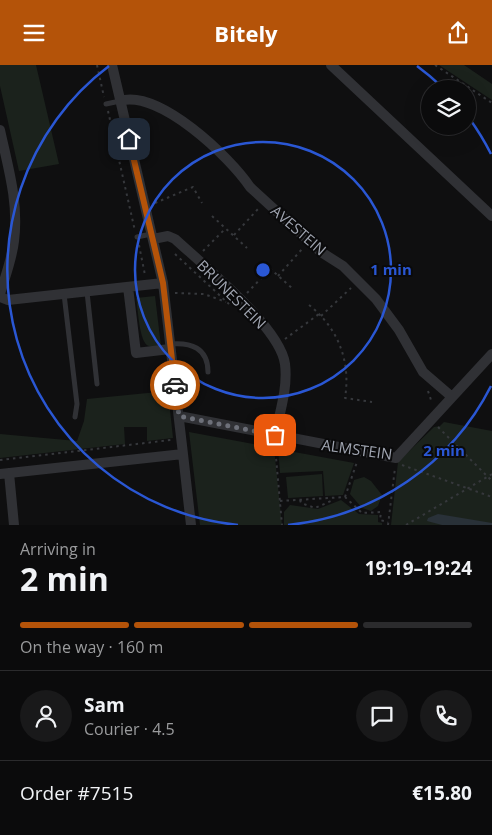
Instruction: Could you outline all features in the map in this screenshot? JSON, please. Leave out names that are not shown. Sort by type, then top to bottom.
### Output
[{"type":"street","points":[[112,65],[163,283],[192,525]]},
{"type":"street","points":[[331,65],[492,216]]},
{"type":"street","name":"AVESTEIN","points":[[120,101],[129,98],[139,99],[172,113],[242,175],[250,187],[265,201],[310,241],[343,266],[376,299],[399,330],[423,372],[452,397]]},
{"type":"street","points":[[0,130],[12,185],[16,223],[12,253],[0,296],[8,300],[163,283]]},
{"type":"street","name":"BRUNESTEIN","points":[[152,237],[168,236],[175,239],[265,325],[278,345],[285,362],[286,385],[275,435]]},
{"type":"street","points":[[128,287],[136,353],[170,347]]},
{"type":"street","name":"ALMSTEIN","points":[[179,416],[397,461],[433,418],[492,354]]},
{"type":"street","points":[[14,525],[4,474],[183,453]]},
{"type":"lane","points":[[106,104],[120,101]]},
{"type":"lane","points":[[137,237],[152,237]]},
{"type":"lane","points":[[87,291],[97,384]]},
{"type":"lane","points":[[64,294],[77,404],[75,417]]},
{"type":"lane","points":[[170,347],[189,343],[196,346],[206,357],[208,372]]},
{"type":"path","points":[[97,65],[148,285]]},
{"type":"path","points":[[435,65],[492,103]]},
{"type":"path","points":[[155,203],[193,187],[202,203]]},
{"type":"path","points":[[234,235],[265,201]]},
{"type":"path","points":[[212,216],[247,248]]},
{"type":"path","points":[[195,258],[226,228]]},
{"type":"path","points":[[278,276],[310,241]]},
{"type":"path","points":[[171,251],[234,308],[270,269]]},
{"type":"path","points":[[265,264],[292,289]]},
{"type":"path","points":[[278,345],[320,315],[358,281]]},
{"type":"path","points":[[175,293],[204,293],[228,303]]},
{"type":"path","points":[[308,305],[320,315],[335,334],[343,353],[347,381],[345,398],[372,402]]},
{"type":"path","points":[[428,389],[433,418],[492,481]]},
{"type":"path","points":[[0,460],[181,439]]},
{"type":"path","points":[[275,446],[282,525]]},
{"type":"path","points":[[280,501],[345,497],[362,513],[381,512],[380,520],[388,523],[397,461],[492,497]]},
{"type":"path","points":[[345,497],[357,462]]},
{"type":"path","points":[[406,525],[492,473]]},
{"type":"path","points":[[300,500],[302,503],[315,508],[331,501],[333,498]]},
{"type":"shaded area","points":[[0,65],[36,65],[59,164],[19,171],[0,86]]},
{"type":"shaded area","points":[[439,65],[464,65],[492,84],[492,100],[476,89],[476,80],[462,80]]},
{"type":"shaded area","points":[[155,296],[161,346],[149,346],[143,339],[136,298]]},
{"type":"shaded area","points":[[168,391],[173,438],[147,441],[147,427],[124,427],[125,444],[0,458],[0,434],[77,441],[84,421],[87,399]]},
{"type":"shaded area","points":[[444,422],[492,431],[492,525],[391,525],[398,462],[434,427],[440,426]]},
{"type":"shaded area","points":[[189,432],[274,448],[282,525],[200,525]]},
{"type":"shaded area","points":[[278,449],[354,463],[343,495],[325,496],[323,471],[280,473]]},
{"type":"shaded area","points":[[322,474],[323,496],[288,498],[286,477]]},
{"type":"shaded area","points":[[364,477],[371,481],[382,495],[378,506],[371,511],[362,508],[350,494],[354,480]]},
{"type":"shaded area","points":[[341,500],[359,514],[378,515],[378,522],[382,523],[382,525],[284,525],[284,512],[290,505],[318,509]]},
{"type":"shaded area","points":[[438,514],[492,523],[492,525],[442,525],[427,521],[428,518]]},
{"type":"way so far","points":[[175,385],[179,416],[275,435]]},
{"type":"route","points":[[129,139],[163,283],[175,385]]}]
